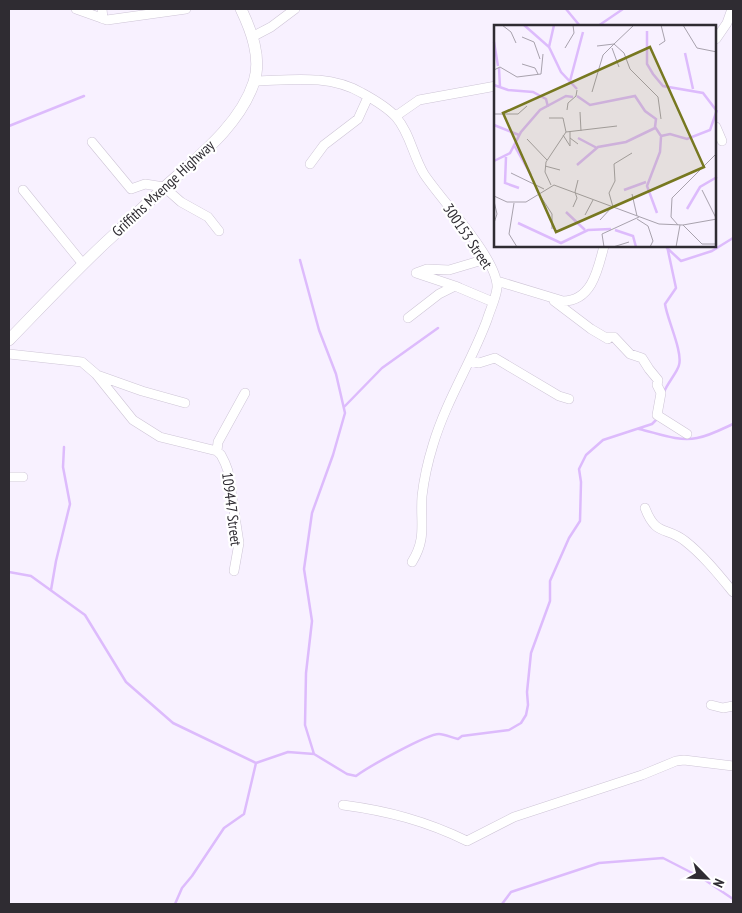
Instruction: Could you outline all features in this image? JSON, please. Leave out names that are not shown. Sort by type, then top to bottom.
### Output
[{"type":"street","points":[[76,9],[106,20],[120,20],[186,9]]},
{"type":"street","points":[[102,9],[103,19]]},
{"type":"street","name":"Griffiths Mxenge Highway","points":[[9,340],[83,264],[225,129],[247,98],[255,81],[257,63],[252,37],[242,9]]},
{"type":"street","points":[[252,37],[271,27],[296,9]]},
{"type":"street","points":[[717,38],[727,23],[732,9]]},
{"type":"street","name":"300153 Street","points":[[255,81],[319,80],[349,86],[396,116],[412,145],[424,173],[470,234],[486,259],[497,282],[493,302],[470,361],[442,417],[432,445],[422,494],[422,539],[412,562]]},
{"type":"street","points":[[396,116],[419,100],[494,86]]},
{"type":"street","points":[[310,164],[324,145],[358,119],[368,97]]},
{"type":"street","points":[[717,129],[722,141]]},
{"type":"street","points":[[92,142],[131,189],[145,184],[164,187],[181,202],[208,218],[219,231]]},
{"type":"street","points":[[23,190],[83,264]]},
{"type":"street","points":[[497,282],[550,298],[568,301],[584,294],[591,285],[603,248]]},
{"type":"street","points":[[486,259],[449,270],[427,268],[416,273],[458,287],[493,302]]},
{"type":"street","points":[[408,318],[439,294],[458,287]]},
{"type":"street","points":[[550,298],[591,329],[608,339],[614,338],[630,354],[642,358],[648,369],[658,380],[657,385],[661,393],[657,415],[687,434]]},
{"type":"street","name":"109447 Street","points":[[9,354],[82,362],[96,374],[133,420],[160,436],[217,451],[225,462],[228,471],[239,543],[234,572]]},
{"type":"street","points":[[470,361],[479,363],[495,358],[559,396],[569,399]]},
{"type":"street","points":[[96,374],[142,391],[185,403]]},
{"type":"street","points":[[217,451],[218,442],[245,394]]},
{"type":"street","points":[[9,477],[23,477]]},
{"type":"street","points":[[646,508],[648,516],[656,527],[684,540],[733,592]]},
{"type":"street","points":[[711,704],[723,708],[733,706]]},
{"type":"street","points":[[343,805],[403,816],[423,822],[467,841],[514,817],[642,775],[676,761],[684,760],[733,766]]},
{"type":"waterway","points":[[566,9],[579,25]]},
{"type":"waterway","points":[[599,25],[623,9]]},
{"type":"waterway","points":[[9,126],[84,96]]},
{"type":"waterway","points":[[717,248],[733,238]]},
{"type":"waterway","points":[[667,248],[681,261],[717,248]]},
{"type":"waterway","points":[[664,392],[678,368],[680,359],[665,304],[676,288],[667,248]]},
{"type":"waterway","points":[[300,260],[319,330],[336,374],[345,413],[333,455],[312,513],[304,569],[312,621],[306,673],[305,725],[314,754]]},
{"type":"waterway","points":[[344,407],[382,368],[438,328]]},
{"type":"waterway","points":[[175,904],[182,888],[224,828],[244,814],[256,763],[288,752],[314,754],[347,774],[356,776],[432,735],[441,734],[458,739],[462,736],[509,730],[521,723],[526,715],[528,705],[527,692],[531,653],[550,601],[550,581],[569,538],[580,521],[581,482],[579,469],[586,455],[603,440],[652,424],[657,419]]},
{"type":"waterway","points":[[639,429],[675,438],[690,439],[706,436],[733,424]]},
{"type":"waterway","points":[[51,590],[70,504],[63,467],[64,447]]},
{"type":"waterway","points":[[9,572],[31,576],[85,615],[126,682],[173,723],[256,763]]},
{"type":"waterway","points":[[502,904],[511,892],[599,863],[663,858],[702,878],[733,899]]}]
